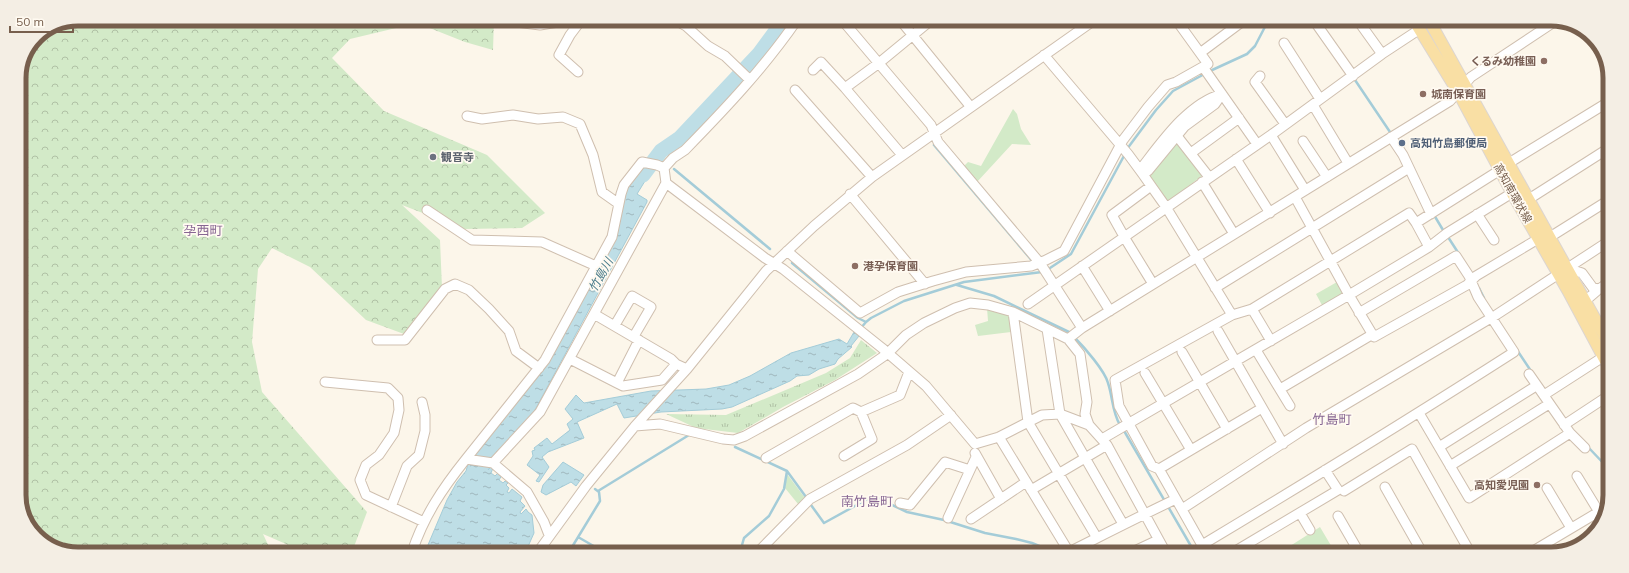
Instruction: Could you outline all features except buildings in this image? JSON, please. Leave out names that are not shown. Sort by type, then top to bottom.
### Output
[{"type":"main road","name":"高知南環状線","points":[[1418,26],[1462,88]]},
{"type":"main road","name":"高知南環状線","points":[[1432,26],[1462,88],[1505,167],[1529,199],[1550,237],[1563,271],[1603,358]]},
{"type":"main road","name":"高知南環状線","points":[[1505,167],[1512,193],[1538,239],[1585,301],[1603,333]]},
{"type":"street","points":[[578,26],[570,35],[559,55],[578,72]]},
{"type":"street","points":[[685,26],[708,46],[725,56],[749,78]]},
{"type":"street","points":[[414,547],[424,522],[441,491],[539,368],[612,237],[624,185],[642,162],[661,166],[685,150],[780,45],[793,26]]},
{"type":"street","points":[[847,26],[931,125],[938,142],[1044,268],[1082,328]]},
{"type":"street","points":[[905,26],[970,106]]},
{"type":"street","points":[[845,88],[879,63],[924,26]]},
{"type":"street","points":[[541,547],[586,486],[637,424],[687,369],[766,271],[818,221],[872,176],[970,106],[1087,26]]},
{"type":"street","points":[[1044,268],[1065,249],[1148,107],[1167,85],[1206,70],[1208,64],[1181,26]]},
{"type":"street","points":[[1200,53],[1236,26]]},
{"type":"street","points":[[1318,26],[1353,76]]},
{"type":"street","points":[[1362,26],[1382,54]]},
{"type":"street","points":[[1028,304],[1166,206],[1271,135],[1353,76],[1418,26]]},
{"type":"street","points":[[1068,339],[1082,328],[1450,101],[1471,77],[1548,26]]},
{"type":"street","points":[[1284,43],[1348,163]]},
{"type":"street","points":[[1044,55],[1124,149],[1166,206],[1196,258],[1232,315]]},
{"type":"street","points":[[813,70],[821,62],[902,155]]},
{"type":"street","points":[[1206,70],[1257,144]]},
{"type":"street","points":[[1260,76],[1255,82],[1285,124]]},
{"type":"street","points":[[795,90],[872,176]]},
{"type":"street","points":[[1142,173],[1143,166],[1183,123],[1215,104],[1222,94]]},
{"type":"street","points":[[1416,223],[1603,105]]},
{"type":"street","points":[[467,116],[482,120],[513,115],[538,119],[563,117],[580,124],[593,156],[602,192],[619,204]]},
{"type":"street","points":[[1191,153],[1239,118]]},
{"type":"street","points":[[1142,173],[1148,171],[1177,136],[1183,123]]},
{"type":"street","points":[[1271,135],[1305,190]]},
{"type":"street","points":[[1177,136],[1191,153],[1234,234]]},
{"type":"street","points":[[1391,136],[1409,168],[1431,214]]},
{"type":"street","points":[[1303,141],[1327,177]]},
{"type":"street","points":[[1529,199],[1603,152]]},
{"type":"street","points":[[1236,159],[1270,213]]},
{"type":"street","points":[[661,166],[666,183],[782,269],[852,324],[926,386],[975,444],[976,457],[1001,499]]},
{"type":"street","points":[[1216,288],[1409,168]]},
{"type":"street","points":[[492,463],[537,416],[570,360],[666,183]]},
{"type":"street","points":[[1151,186],[1112,216],[1153,284]]},
{"type":"street","points":[[971,519],[1001,499],[1059,474],[1086,458],[1115,432],[1349,296],[1429,247],[1447,232],[1512,193]]},
{"type":"street","points":[[850,194],[925,284]]},
{"type":"street","points":[[1296,196],[1349,296],[1374,337],[1467,285],[1538,239]]},
{"type":"street","points":[[1550,237],[1603,204]]},
{"type":"street","points":[[427,210],[472,240],[542,242],[596,266]]},
{"type":"street","points":[[1359,313],[1456,256],[1471,281],[1478,297],[1514,352],[1419,413],[1202,545],[1182,509],[1174,500],[1159,469],[1152,466],[1128,425],[1118,406],[1115,380],[1232,315],[1252,309],[1409,213],[1429,247]]},
{"type":"street","points":[[1477,214],[1494,240]]},
{"type":"street","points":[[1182,509],[1306,428],[1491,317],[1603,245]]},
{"type":"street","points":[[787,251],[860,313],[898,292],[962,273],[1031,266],[1044,268]]},
{"type":"street","points":[[1082,266],[1110,312]]},
{"type":"street","points":[[1563,271],[1582,273],[1593,288],[1599,289]]},
{"type":"street","points":[[377,340],[405,340],[445,289],[455,284],[469,290],[489,309],[509,331],[516,351],[539,368]]},
{"type":"street","points":[[1585,301],[1603,286]]},
{"type":"street","points":[[615,325],[632,296],[651,307],[617,383]]},
{"type":"street","points":[[637,424],[660,424],[723,439],[734,440],[858,374],[885,351],[924,323],[955,308],[970,304],[982,304],[1013,312],[1047,328],[1068,339],[1080,354],[1087,402],[1085,414],[1089,425],[1104,442],[1146,514],[1162,547]]},
{"type":"street","points":[[1252,309],[1271,342]]},
{"type":"street","points":[[1013,312],[1028,422],[1097,538]]},
{"type":"street","points":[[594,314],[671,359],[676,364],[687,369]]},
{"type":"street","points":[[1047,328],[1060,414],[1124,524]]},
{"type":"street","points":[[1218,332],[1283,444]]},
{"type":"street","points":[[1280,389],[1373,334]]},
{"type":"street","points":[[1256,350],[1290,406]]},
{"type":"street","points":[[1182,352],[1227,429]]},
{"type":"street","points":[[570,360],[623,386],[662,380],[676,364]]},
{"type":"street","points":[[1544,395],[1603,363]]},
{"type":"street","points":[[861,412],[900,395],[908,372]]},
{"type":"street","points":[[1145,373],[1191,450]]},
{"type":"street","points":[[1529,374],[1570,433],[1585,448]]},
{"type":"street","points":[[325,382],[388,388],[398,398],[399,410],[394,433],[379,455],[366,465],[360,480],[366,495],[424,522]]},
{"type":"street","points":[[1439,447],[1536,386]]},
{"type":"street","points":[[1564,425],[1603,399]]},
{"type":"street","points":[[392,507],[407,466],[419,454],[425,431],[425,415],[422,402]]},
{"type":"street","points":[[1450,466],[1549,404]]},
{"type":"street","points":[[766,458],[853,408],[861,412],[872,438],[844,456]]},
{"type":"street","points":[[1159,469],[1262,408]]},
{"type":"street","points":[[1419,413],[1469,498],[1570,433]]},
{"type":"street","points":[[975,444],[999,437],[1042,415],[1060,414],[1089,425]]},
{"type":"street","points":[[763,547],[810,499],[907,445],[951,415]]},
{"type":"street","points":[[999,437],[1066,547]]},
{"type":"street","points":[[1344,491],[1412,449],[1467,547]]},
{"type":"street","points":[[948,518],[976,457]]},
{"type":"street","points":[[467,459],[492,463],[527,492],[544,522],[549,536]]},
{"type":"street","points":[[900,503],[910,505],[945,462],[970,470]]},
{"type":"street","points":[[1242,547],[1338,490],[1325,470]]},
{"type":"street","points":[[1577,476],[1601,507]]},
{"type":"street","points":[[1385,487],[1419,547]]},
{"type":"street","points":[[1547,488],[1571,528]]},
{"type":"street","points":[[1081,547],[1174,500]]},
{"type":"street","points":[[1545,547],[1571,528],[1600,511]]},
{"type":"street","points":[[1300,513],[1310,530]]},
{"type":"street","points":[[1338,516],[1356,547]]},
{"type":"street","points":[[1143,547],[1158,540]]},
{"type":"green space","points":[[78,26],[404,26],[350,39],[332,58],[384,111],[487,155],[545,213],[522,228],[464,229],[402,205],[440,240],[442,288],[404,334],[366,320],[310,267],[272,248],[258,269],[252,342],[262,392],[367,512],[354,547],[293,547],[263,534],[269,547],[78,547],[55,542],[41,532],[31,518],[26,498],[26,78],[30,58],[35,49],[41,41],[58,30]]},
{"type":"green space","points":[[425,26],[494,26],[493,50],[465,42]]},
{"type":"green space","points":[[1013,109],[1017,114],[1021,129],[1031,145],[1012,144],[977,182],[964,166],[968,162],[981,166]]},
{"type":"green space","points":[[1176,142],[1203,175],[1169,201],[1165,199],[1151,179],[1150,174]]},
{"type":"green space","points":[[1337,282],[1344,293],[1323,307],[1316,294]]},
{"type":"green space","points":[[987,308],[1009,314],[1011,332],[978,336],[975,325],[988,321]]},
{"type":"green space","points":[[861,340],[877,353],[835,380],[783,407],[738,433],[696,428],[666,414],[726,415],[826,373],[850,358]]},
{"type":"green space","points":[[787,474],[805,498],[798,504],[785,488]]},
{"type":"green space","points":[[1320,527],[1332,547],[1288,547]]},
{"type":"water","points":[[642,166],[653,168],[637,194],[647,200],[647,202],[535,410],[488,470],[491,467],[493,468],[491,473],[495,476],[498,473],[500,476],[502,475],[499,480],[503,483],[505,481],[508,483],[506,485],[509,488],[507,492],[509,493],[512,489],[522,497],[520,501],[525,506],[520,512],[521,514],[526,509],[532,515],[534,533],[528,547],[427,547],[447,500],[457,482],[466,471],[468,464],[479,448],[543,371],[590,282],[624,195],[626,194],[625,190]]},
{"type":"water","points":[[854,332],[859,336],[851,346],[852,347],[838,359],[835,364],[819,369],[809,375],[797,376],[790,381],[732,407],[722,409],[661,412],[624,418],[617,404],[577,422],[584,438],[548,452],[542,457],[549,467],[539,482],[536,481],[540,475],[527,465],[533,456],[532,451],[535,450],[534,448],[547,438],[552,444],[570,430],[567,424],[573,419],[565,409],[576,395],[584,403],[651,391],[706,389],[729,385],[750,376],[791,353],[839,339],[847,344]]},
{"type":"water","points":[[563,462],[584,475],[576,486],[571,482],[546,495],[541,492],[543,485]]},
{"type":"waterway","name":"竹島川","points":[[643,175],[661,151],[680,138],[759,54],[780,26]]},
{"type":"waterway","points":[[1127,149],[1156,110],[1173,91],[1210,71],[1247,54],[1255,46],[1265,26]]},
{"type":"waterway","points":[[1355,80],[1390,132]]},
{"type":"waterway","points":[[934,145],[1034,263]]},
{"type":"waterway","points":[[1047,270],[1071,254],[1125,154]]},
{"type":"waterway","name":"竹島川","points":[[657,156],[661,159]]},
{"type":"waterway","points":[[674,169],[770,249]]},
{"type":"waterway","points":[[1434,215],[1443,230]]},
{"type":"waterway","points":[[1448,237],[1459,254]]},
{"type":"waterway","points":[[792,263],[858,318],[866,322]]},
{"type":"waterway","points":[[860,329],[871,318],[904,301],[964,282],[1042,272]]},
{"type":"waterway","points":[[957,285],[994,296],[1069,332]]},
{"type":"waterway","points":[[1479,288],[1484,298]]},
{"type":"waterway","points":[[1075,338],[1094,359],[1103,372],[1110,389],[1115,415],[1120,425]]},
{"type":"waterway","points":[[1517,350],[1531,371]]},
{"type":"waterway","points":[[1123,429],[1192,547]]},
{"type":"waterway","points":[[598,491],[689,435]]},
{"type":"waterway","points":[[735,447],[787,471],[806,497]]},
{"type":"waterway","points":[[1588,447],[1603,463]]},
{"type":"waterway","points":[[741,547],[744,538],[769,516],[784,489],[787,471]]},
{"type":"waterway","points":[[572,547],[600,501],[599,492],[595,489]]},
{"type":"waterway","points":[[811,505],[824,523],[873,496],[907,512],[944,520],[985,533],[1016,539],[1042,547]]},
{"type":"waterway","points":[[578,537],[595,547]]},
{"type":"place","name":"くるみ幼稚園","points":[[1544,61]]},
{"type":"place","name":"城南保育園","points":[[1423,94]]},
{"type":"place","name":"高知竹島郵便局","points":[[1402,143]]},
{"type":"place","name":"観音寺","points":[[433,157]]},
{"type":"place","name":"港孕保育園","points":[[855,266]]},
{"type":"place","name":"高知愛児園","points":[[1537,485]]},
{"type":"district","name":"孕西町","points":[[203,230]]},
{"type":"district","name":"竹島町","points":[[1332,419]]},
{"type":"district","name":"南竹島町","points":[[867,501]]}]
